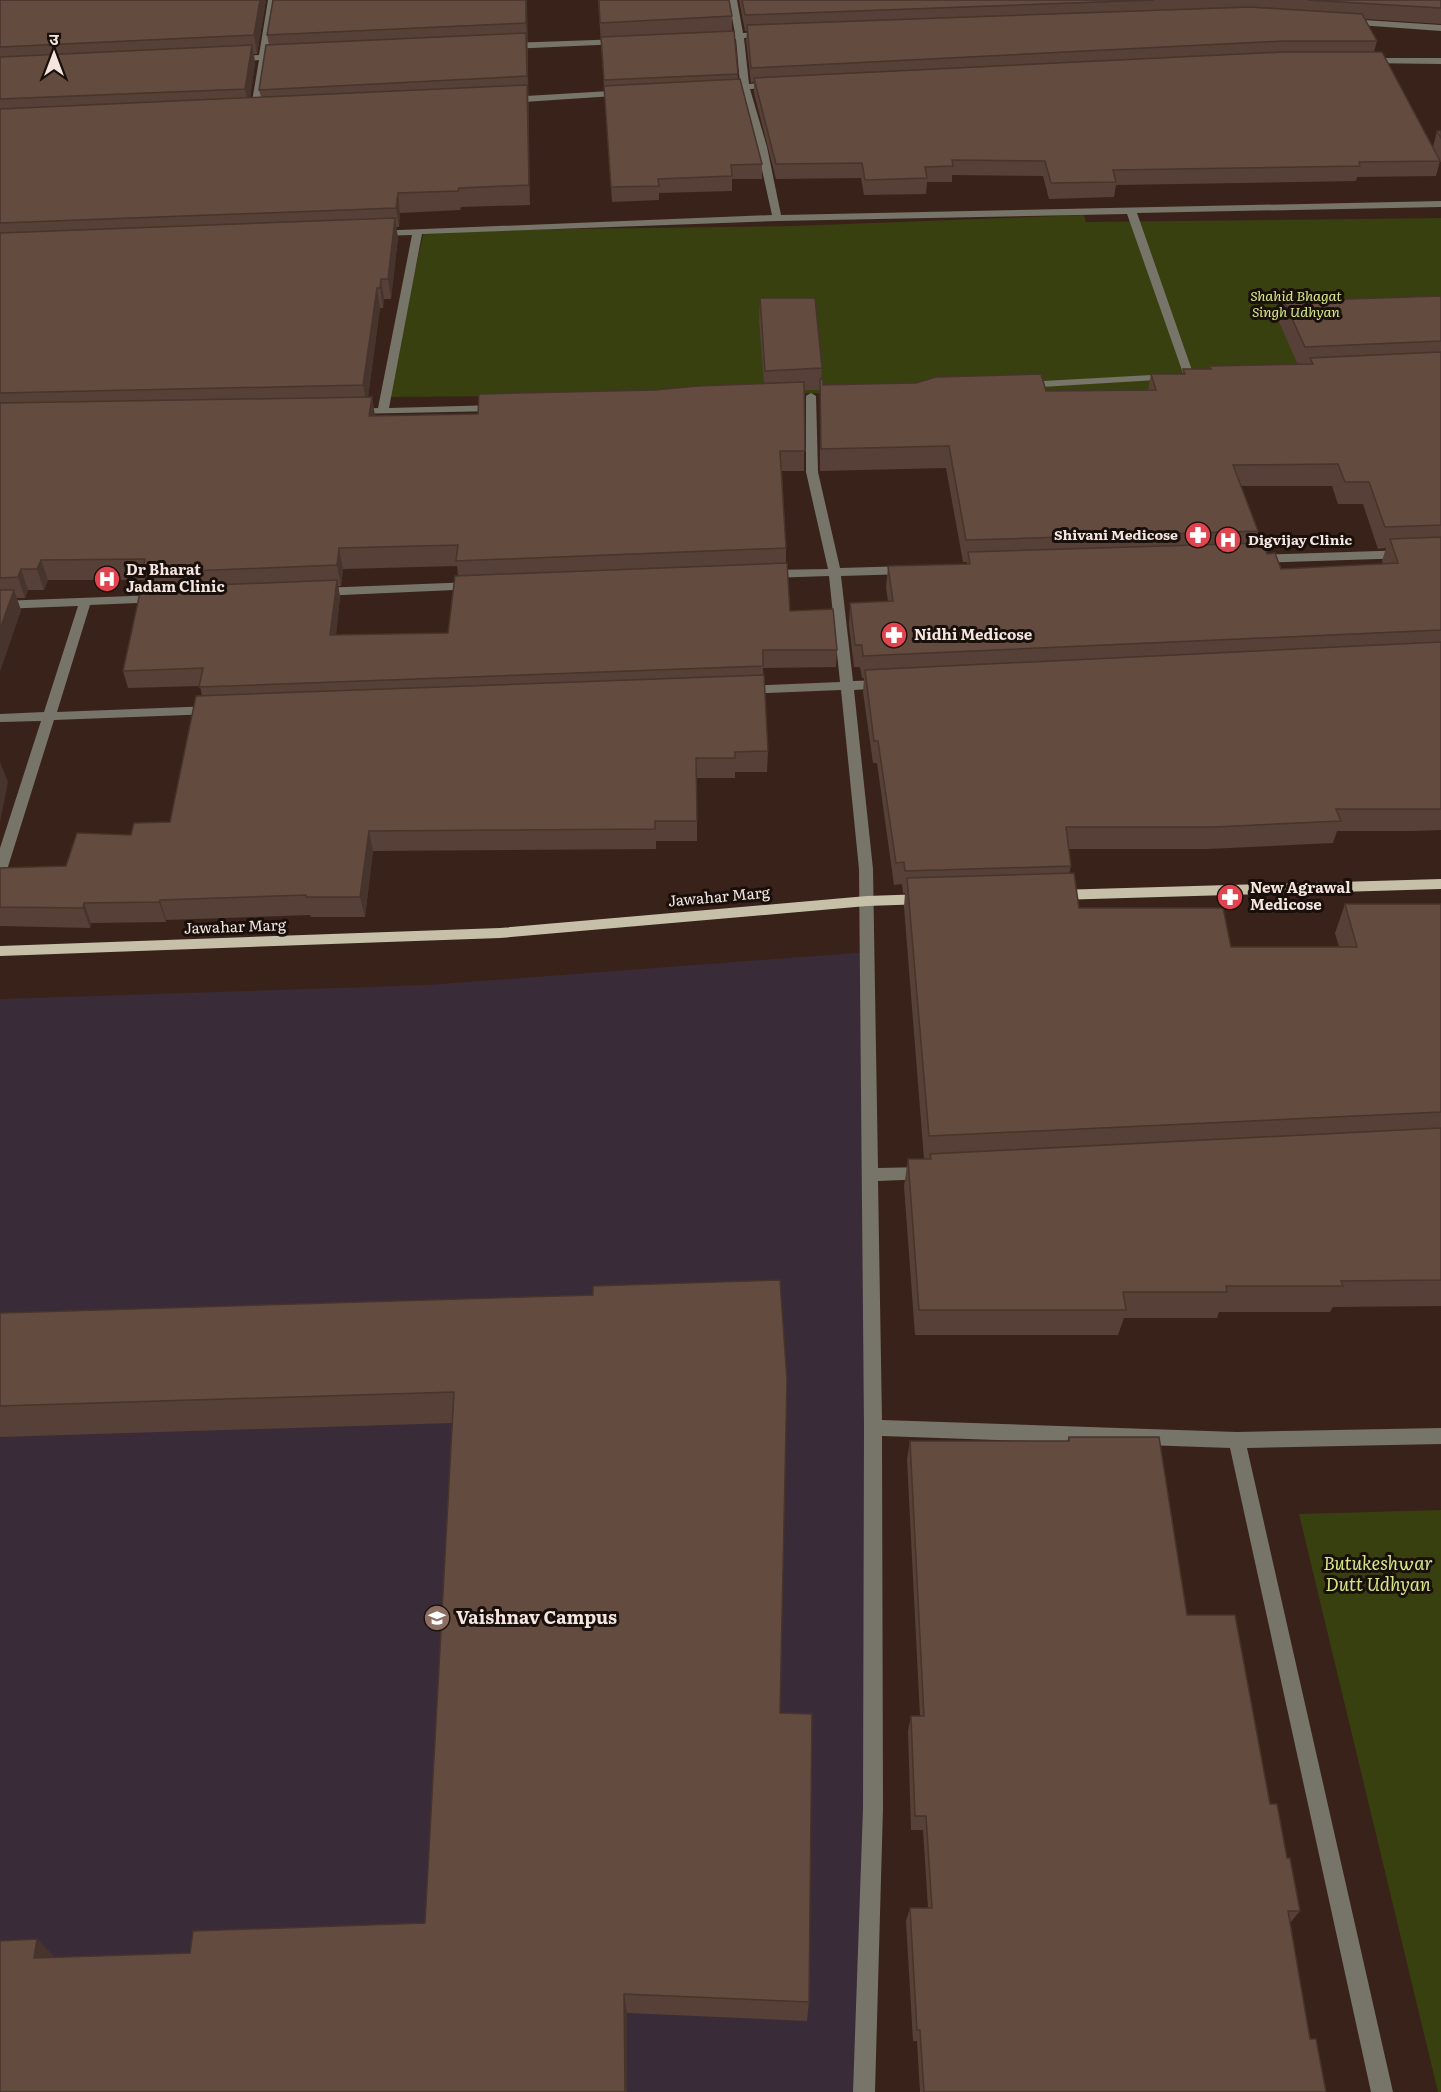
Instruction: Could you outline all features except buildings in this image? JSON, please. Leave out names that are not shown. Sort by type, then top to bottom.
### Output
[{"type":"main road","points":[[1046,896],[1441,885]]},
{"type":"main road","name":"Jawahar Marg","points":[[0,951],[500,933],[867,901],[938,899]]},
{"type":"street","points":[[255,113],[272,0]]},
{"type":"street","points":[[733,0],[740,36],[745,87],[762,147],[777,218]]},
{"type":"street","points":[[1340,22],[1441,28]]},
{"type":"street","points":[[704,38],[775,35]]},
{"type":"street","points":[[502,46],[633,41]]},
{"type":"street","points":[[228,59],[299,56]]},
{"type":"street","points":[[1360,61],[1441,61]]},
{"type":"street","points":[[710,89],[781,85]]},
{"type":"street","points":[[494,100],[638,93]]},
{"type":"street","points":[[243,114],[267,113]]},
{"type":"street","points":[[369,234],[777,218],[1441,204]]},
{"type":"street","points":[[1012,386],[1195,376],[1131,211]]},
{"type":"street","points":[[383,412],[417,232]]},
{"type":"street","points":[[811,396],[812,472],[835,572],[866,869],[873,1428],[873,1808],[864,2092]]},
{"type":"street","points":[[347,412],[514,407]]},
{"type":"street","points":[[1251,559],[1441,553]]},
{"type":"street","points":[[752,575],[918,569]]},
{"type":"street","points":[[311,593],[490,585]]},
{"type":"street","points":[[0,605],[168,598]]},
{"type":"street","points":[[0,870],[85,602]]},
{"type":"street","points":[[727,690],[894,684]]},
{"type":"street","points":[[0,718],[227,709]]},
{"type":"street","points":[[869,1175],[940,1172]]},
{"type":"street","points":[[873,1428],[1237,1440],[1441,1436]]},
{"type":"street","points":[[1237,1440],[1382,2092]]},
{"type":"shaded area","name":"Vaishnav Campus","points":[[868,952],[864,2092],[0,2092],[0,999],[428,985]]},
{"type":"green space","name":"Shahid Bhagat Singh Udhyan","points":[[1084,215],[1086,222],[1441,218],[1441,388],[386,397],[424,231],[793,226]]},
{"type":"green space","name":"Butukeshwar Dutt Udhyan","points":[[1441,1510],[1441,2092],[1438,2092],[1299,1514]]},
{"type":"place","name":"Shivani Medicose","points":[[1198,535]]},
{"type":"place","name":"Digvijay Clinic","points":[[1228,540]]},
{"type":"place","name":"Dr Bharat Jadam Clinic","points":[[107,579]]},
{"type":"place","name":"Nidhi Medicose","points":[[894,635]]},
{"type":"place","name":"New Agrawal Medicose","points":[[1230,897]]},
{"type":"place","name":"Vaishnav Campus","points":[[437,1618]]}]
